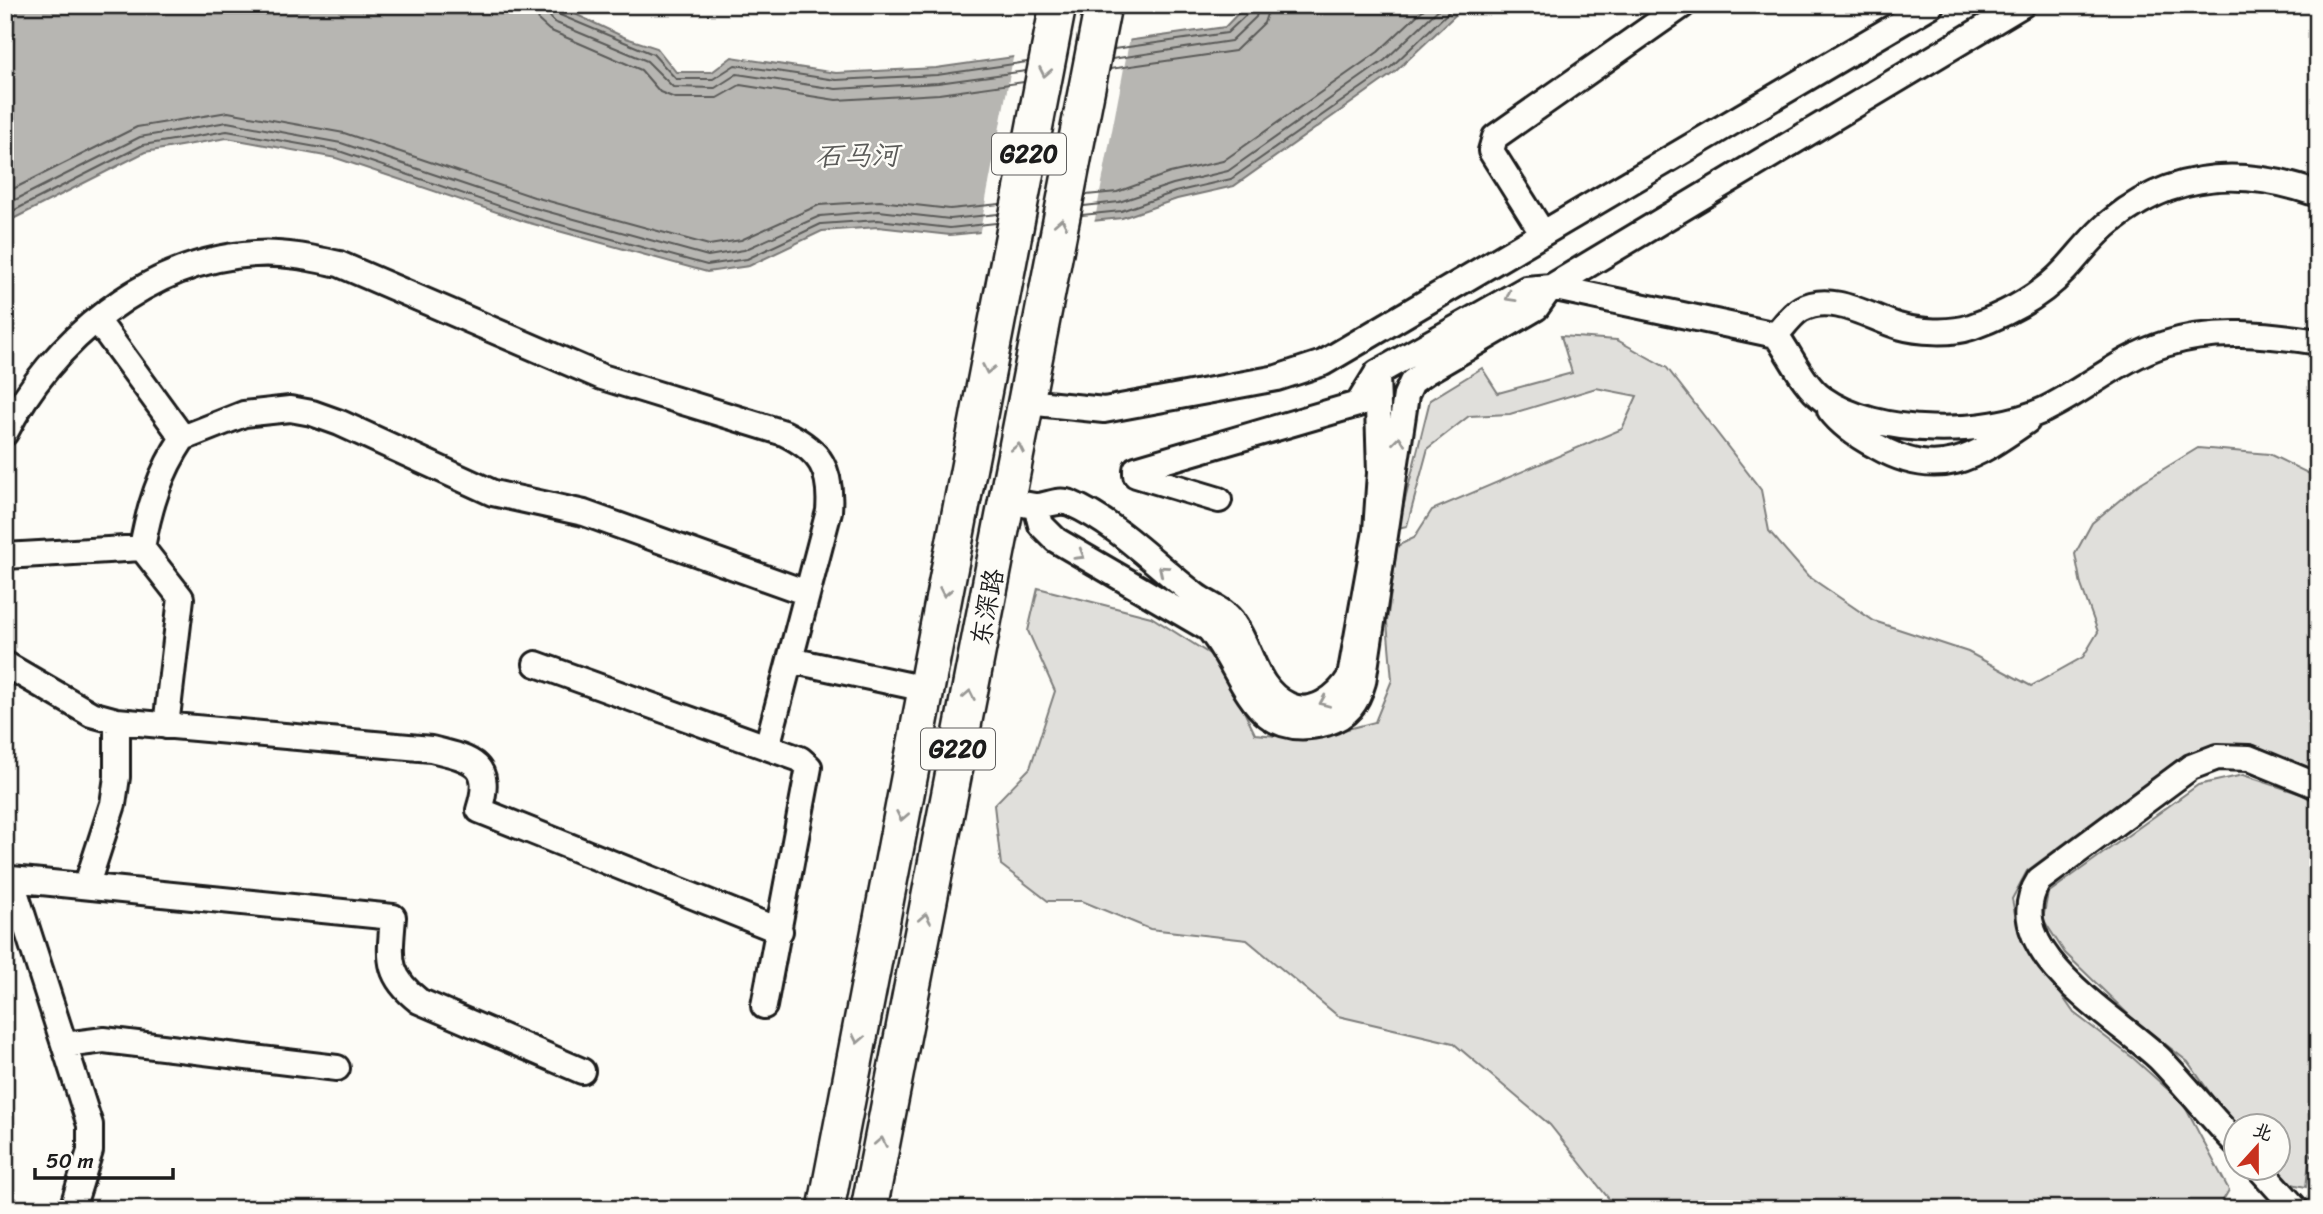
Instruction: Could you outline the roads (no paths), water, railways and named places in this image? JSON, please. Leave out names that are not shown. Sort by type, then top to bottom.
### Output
[{"type":"highway","name":"东深路","points":[[826,1209],[1058,5]]},
{"type":"highway","name":"东深路","points":[[869,1209],[1022,503],[1027,402],[1103,5]]},
{"type":"street","points":[[1542,232],[1491,151],[1495,137],[1683,5]]},
{"type":"street","points":[[1027,402],[1104,410],[1298,372],[1323,363],[1931,5]]},
{"type":"street","points":[[1022,503],[1056,540],[1209,629],[1222,645],[1255,706],[1271,719],[1292,727],[1333,721],[1352,709],[1363,682],[1405,395],[1412,382],[1536,307],[1551,287],[2022,5]]},
{"type":"street","points":[[1776,335],[1801,309],[1819,304],[1835,304],[1899,326],[1930,331],[1966,329],[1997,317],[2040,292],[2113,219],[2150,196],[2187,182],[2232,176],[2279,180],[2318,194]]},
{"type":"street","points":[[5,433],[20,403],[39,377],[97,320],[133,294],[177,271],[217,259],[255,254],[293,255],[340,264],[389,283],[471,323],[602,377],[784,433],[806,443],[819,457],[830,492],[829,511],[767,747]]},
{"type":"street","points":[[1219,500],[1170,483],[1141,478],[1136,475],[1136,469],[1358,404],[1377,373],[1526,289],[1551,287],[1776,335],[1839,422],[1892,456],[1919,464],[1940,466],[1987,449],[2046,409],[2142,352],[2168,342],[2201,336],[2245,335],[2318,342]]},
{"type":"street","points":[[97,320],[183,438]]},
{"type":"street","points":[[1022,503],[1068,502],[1116,529],[1198,598],[1223,611],[1234,623],[1272,696],[1292,707],[1308,708],[1329,702],[1342,691],[1350,677],[1376,531],[1380,473],[1377,373]]},
{"type":"street","points":[[1821,398],[1854,415],[1885,423],[1942,428],[2015,421],[2046,409]]},
{"type":"street","points":[[142,548],[156,489],[168,460],[183,438],[244,414],[278,409],[312,413],[493,493],[584,513],[807,593]]},
{"type":"street","points":[[5,556],[142,548]]},
{"type":"street","points":[[142,548],[181,598],[166,726]]},
{"type":"street","points":[[790,660],[926,689]]},
{"type":"street","points":[[5,664],[91,714],[117,721],[431,748],[453,754],[475,764],[484,775],[486,788],[479,810],[780,931]]},
{"type":"street","points":[[536,664],[806,762],[810,772],[764,1006]]},
{"type":"street","points":[[87,884],[113,804],[117,777],[117,721]]},
{"type":"street","points":[[2222,1128],[2160,1059],[2078,993],[2048,957],[2034,935],[2031,893],[2039,880],[2191,768],[2217,757],[2249,758],[2318,786]]},
{"type":"street","points":[[72,1209],[92,1138],[90,1125],[8,872],[87,884],[393,917],[390,964],[402,988],[419,1001],[582,1071]]},
{"type":"street","points":[[65,1045],[104,1040],[337,1068]]},
{"type":"street","points":[[2272,1182],[2296,1209]]},
{"type":"water","name":"石马河","points":[[5,5],[556,5],[626,38],[657,48],[676,72],[712,72],[732,57],[836,73],[936,68],[1225,27],[1246,5],[1466,5],[1395,72],[1234,186],[1177,199],[1122,218],[950,235],[878,227],[822,231],[749,266],[707,272],[526,222],[336,158],[227,138],[145,152],[5,223]]}]
